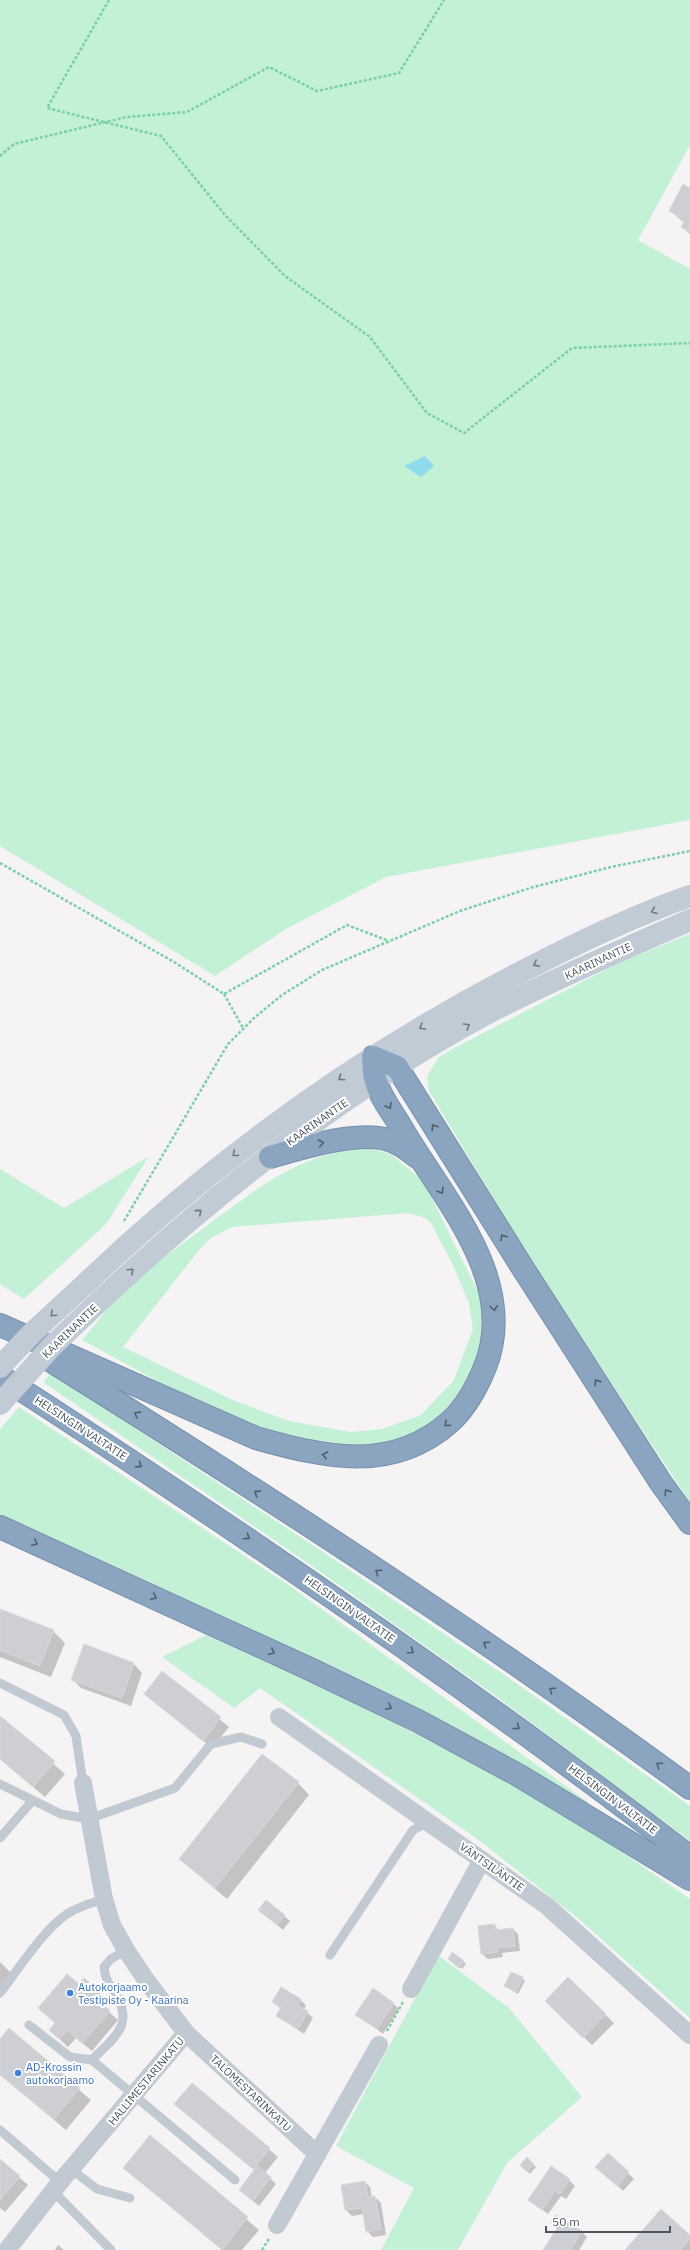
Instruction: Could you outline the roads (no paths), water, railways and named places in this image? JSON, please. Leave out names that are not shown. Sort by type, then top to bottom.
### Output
[{"type":"highway","points":[[0,1325],[256,1438],[332,1456],[376,1456],[418,1445],[437,1433],[467,1404],[482,1375],[495,1334],[495,1310],[490,1289],[481,1263],[454,1212],[419,1159],[376,1082],[373,1057],[397,1067],[524,1270],[661,1482],[690,1523]]},
{"type":"highway","points":[[270,1157],[314,1145],[356,1138],[396,1142],[419,1159]]},
{"type":"highway","points":[[0,1328],[158,1428],[358,1559],[518,1666],[690,1788]]},
{"type":"highway","name":"HELSINGIN VALTATIE","points":[[0,1376],[138,1465],[332,1595],[496,1711],[690,1857]]},
{"type":"highway","points":[[0,1527],[305,1667],[418,1722],[518,1775],[690,1879]]},
{"type":"main road","name":"KAARINANTIE","points":[[0,1367],[34,1331],[130,1241],[192,1188],[263,1132],[373,1057],[475,996],[570,947],[690,896]]},
{"type":"main road","name":"KAARINANTIE","points":[[0,1404],[53,1346],[147,1256],[204,1207],[309,1127],[397,1067],[487,1014],[582,967],[690,920]]},
{"type":"street","name":"VÄNTSILÄNTIE","points":[[279,1717],[548,1906],[690,2035]]},
{"type":"street","name":"HALLIMESTARINKATU","points":[[6,2250],[61,2181],[135,2096],[186,2033],[126,1950],[112,1925],[104,1899],[83,1783]]},
{"type":"street","points":[[411,1989],[482,1860]]},
{"type":"street","name":"TALOMESTARINKATU","points":[[186,2033],[317,2154]]},
{"type":"street","points":[[277,2225],[379,2045]]},
{"type":"lane","points":[[0,1683],[64,1715],[76,1736],[83,1783]]},
{"type":"lane","points":[[0,1784],[61,1814],[89,1819],[175,1788],[211,1744],[241,1737],[262,1744]]},
{"type":"lane","points":[[0,1838],[32,1801]]},
{"type":"lane","points":[[330,1955],[413,1830],[429,1822]]},
{"type":"lane","points":[[0,1993],[48,1932],[66,1914],[83,1905],[104,1899]]},
{"type":"lane","points":[[92,2060],[121,2030],[125,2019],[122,2004],[105,1978],[104,1967],[111,1958],[126,1950]]},
{"type":"lane","points":[[29,2025],[70,2057],[92,2060],[235,2180]]},
{"type":"lane","points":[[0,2130],[61,2181],[112,2250]]},
{"type":"lane","points":[[61,2181],[130,2198]]},
{"type":"water","points":[[425,456],[434,466],[421,477],[404,466]]},
{"type":"place","name":"Autokorjaamo Testipiste Oy - Kaarina","points":[[70,1993]]},
{"type":"place","name":"AD-Krossin autokorjaamo","points":[[18,2073]]}]
